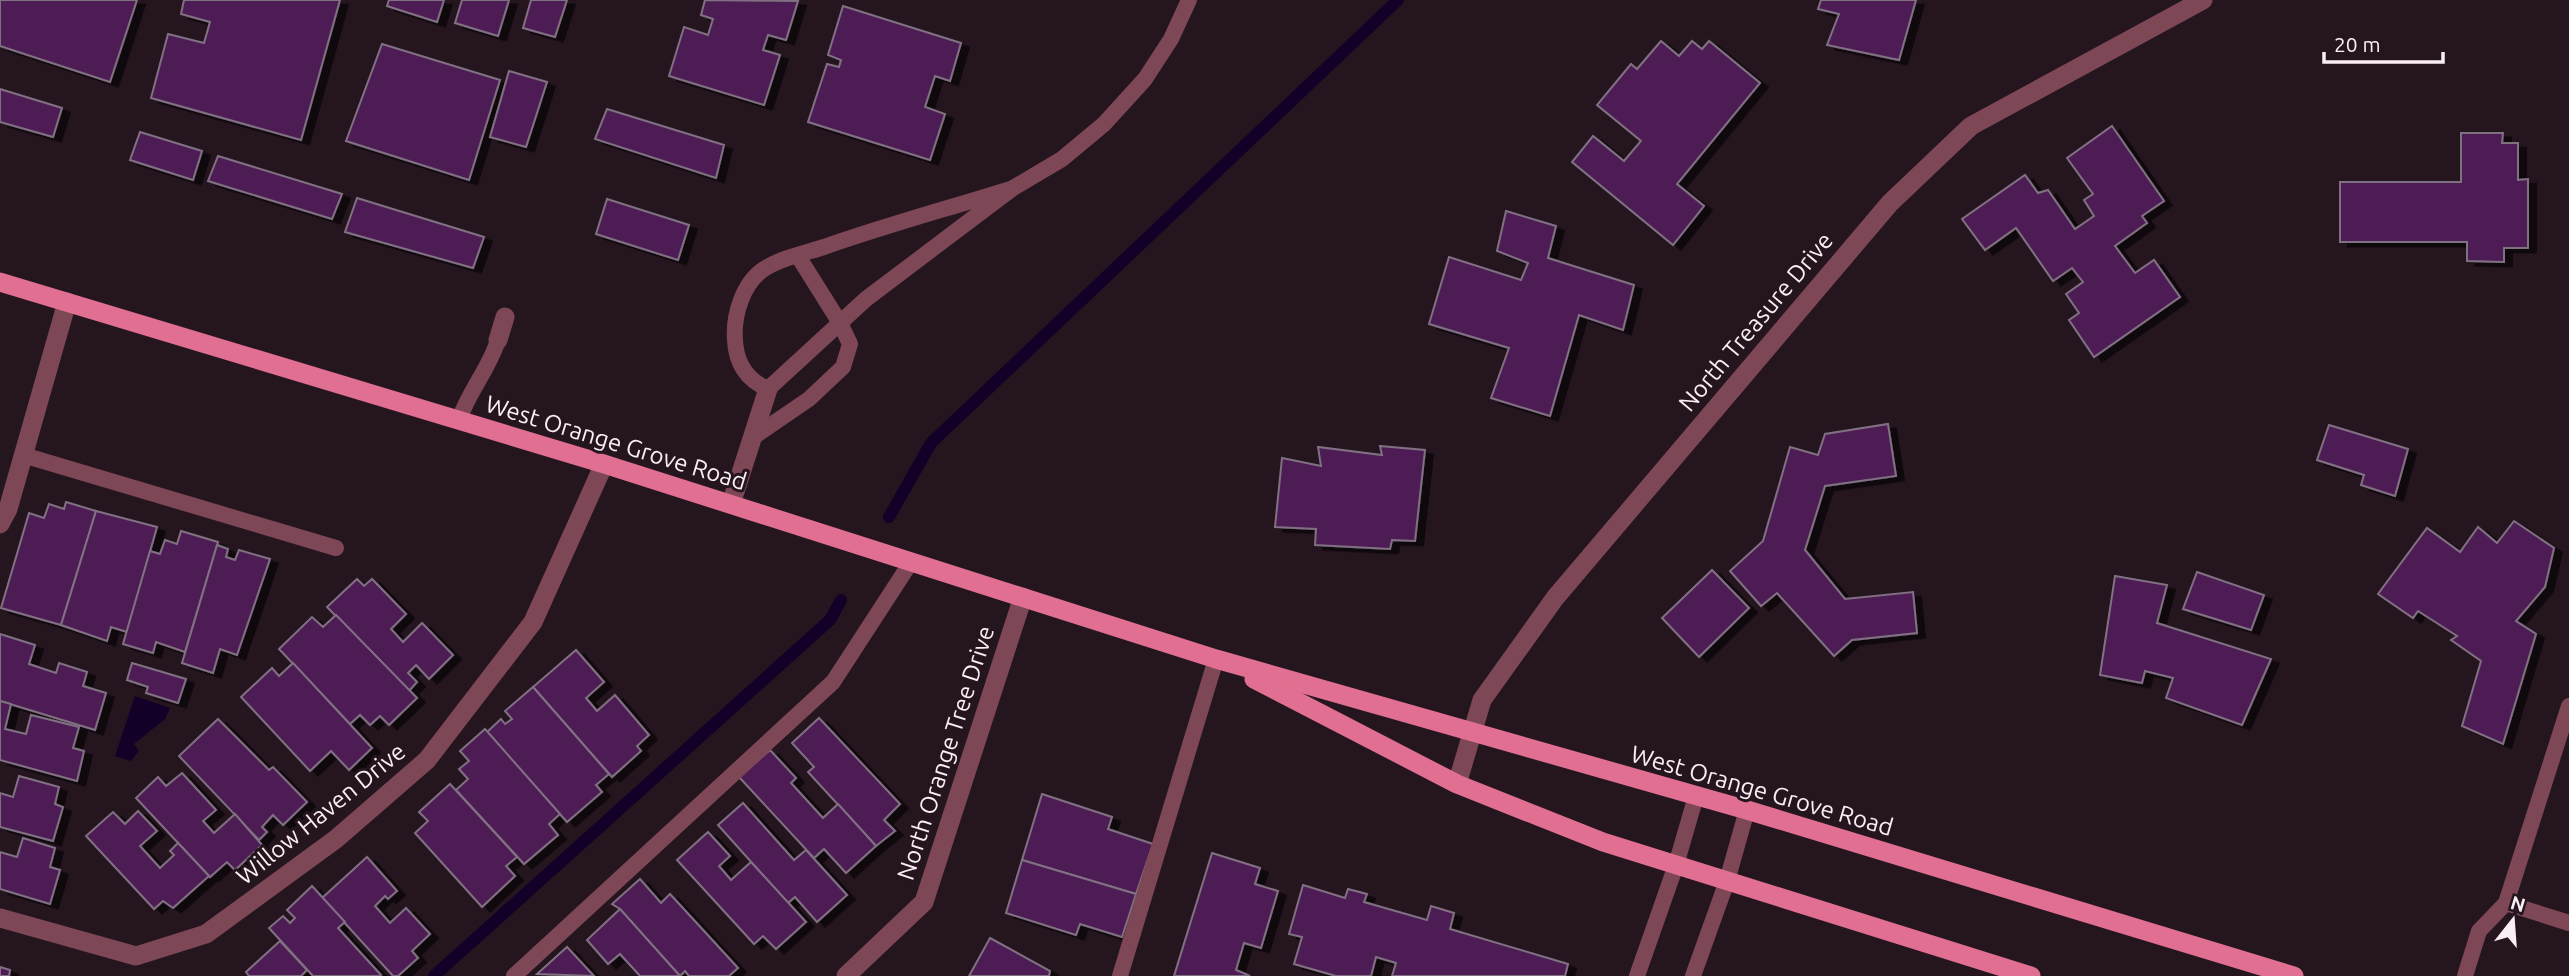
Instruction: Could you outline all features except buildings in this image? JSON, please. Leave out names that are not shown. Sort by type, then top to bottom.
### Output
[{"type":"main road","name":"West Orange Grove Road","points":[[0,282],[604,464],[1216,659],[1747,810],[2294,976]]},
{"type":"main road","name":"West Orange Grove Road","points":[[1216,659],[1457,784],[1603,842],[2031,976]]},
{"type":"street","name":"North Treasure Drive","points":[[1457,784],[1482,700],[1555,598],[1891,203],[1971,126],[2203,0]]},
{"type":"street","points":[[0,524],[8,509],[67,302]]},
{"type":"street","points":[[498,340],[505,317]]},
{"type":"street","points":[[731,504],[768,389]]},
{"type":"street","name":"Willow Haven Drive","points":[[0,918],[136,956],[206,934],[336,839],[427,760],[533,622],[604,464]]},
{"type":"street","name":"North Orange Tree Drive","points":[[846,976],[924,902],[1023,597]]},
{"type":"lane","points":[[1013,188],[764,269],[752,281],[737,314],[734,330],[735,351],[743,370],[758,385],[768,389],[866,299],[1013,188],[1062,159],[1104,124],[1145,79],[1171,39],[1189,0]]},
{"type":"lane","points":[[752,438],[808,399],[843,367],[850,344],[798,256]]},
{"type":"lane","points":[[459,420],[467,398],[488,366],[498,340]]},
{"type":"lane","points":[[23,455],[336,548]]},
{"type":"lane","points":[[514,976],[833,682],[911,562]]},
{"type":"lane","points":[[1120,976],[1216,659]]},
{"type":"lane","points":[[2465,976],[2479,931],[2506,903],[2569,706]]},
{"type":"lane","points":[[1637,976],[1676,865],[1696,796]]},
{"type":"lane","points":[[1693,976],[1727,881],[1747,810]]},
{"type":"lane","points":[[2506,903],[2569,923]]},
{"type":"shaded area","points":[[135,696],[170,708],[165,719],[134,744],[139,751],[131,761],[115,756]]},
{"type":"waterway","points":[[889,517],[931,443],[1398,0]]},
{"type":"waterway","points":[[434,976],[830,620],[841,600]]}]
